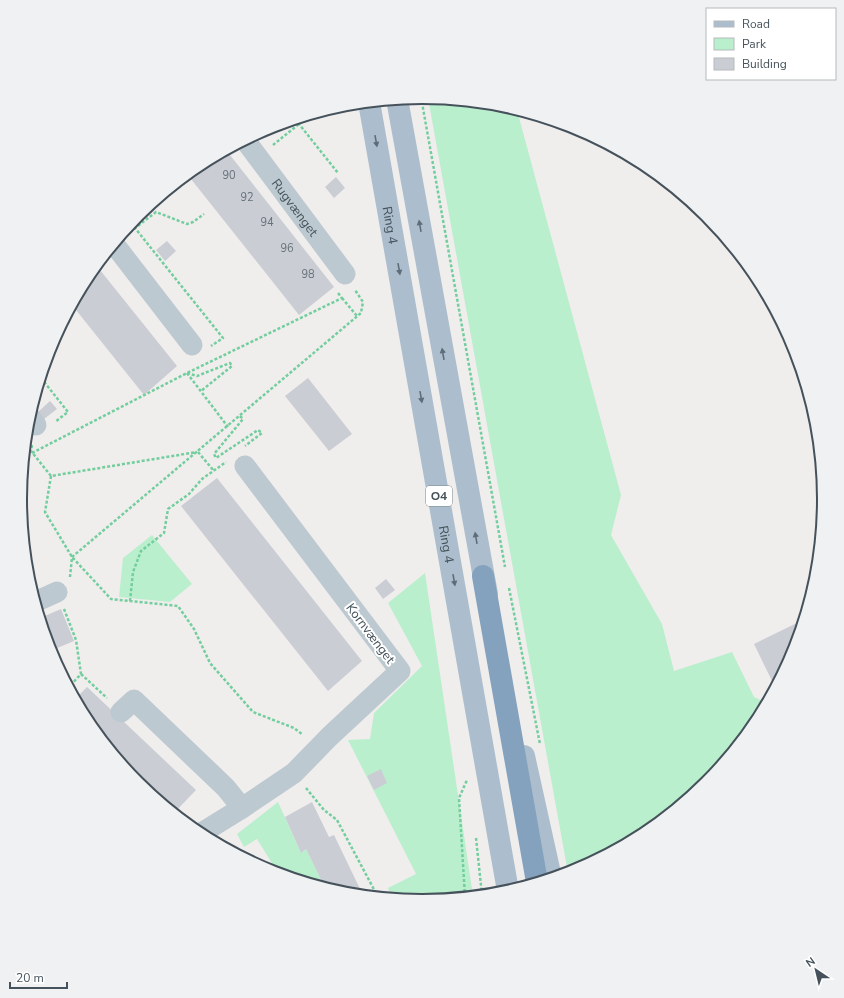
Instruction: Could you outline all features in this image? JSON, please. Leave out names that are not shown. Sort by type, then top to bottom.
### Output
[{"type":"highway","name":"O4","points":[[483,576],[536,877]]},
{"type":"main road","name":"O4","points":[[398,105],[483,576]]},
{"type":"main road","name":"Ring 4","points":[[370,107],[507,884]]},
{"type":"main road","points":[[483,576],[550,873]]},
{"type":"street","name":"Rugvænget","points":[[248,144],[348,278]]},
{"type":"street","points":[[118,248],[199,348]]},
{"type":"street","name":"Kornvænget","points":[[207,830],[294,773],[318,748],[400,671],[243,458]]},
{"type":"street","points":[[40,600],[57,592]]},
{"type":"street","points":[[121,712],[134,700],[226,788],[242,808]]},
{"type":"path","points":[[422,104],[505,568]]},
{"type":"path","points":[[258,157],[299,124],[338,173]]},
{"type":"path","points":[[137,227],[156,212],[187,224],[193,222],[204,214]]},
{"type":"path","points":[[135,228],[223,338],[199,348]]},
{"type":"path","points":[[73,683],[81,674],[76,640],[57,592],[70,578],[72,557],[361,314],[364,302],[348,278],[337,291],[357,316]]},
{"type":"path","points":[[318,748],[294,728],[253,712],[210,663],[194,629],[178,606],[111,599],[72,557],[45,512],[51,476],[33,454],[187,373],[342,298]]},
{"type":"path","points":[[187,373],[197,376],[230,363],[232,366],[201,391]]},
{"type":"path","points":[[187,373],[228,427]]},
{"type":"path","points":[[39,422],[68,412],[44,383]]},
{"type":"path","points":[[240,416],[243,419],[214,454],[216,458],[258,430],[262,433],[243,458]]},
{"type":"path","points":[[51,476],[198,452]]},
{"type":"path","points":[[130,601],[133,572],[141,551],[164,533],[168,509],[189,494],[202,479],[214,471],[198,452]]},
{"type":"path","points":[[508,584],[542,751]]},
{"type":"path","points":[[294,773],[324,810],[336,820],[375,891]]},
{"type":"path","points":[[465,892],[459,798],[468,779]]},
{"type":"green space","points":[[429,104],[474,107],[519,116],[621,495],[611,535],[662,624],[674,671],[732,652],[754,697],[762,701],[719,759],[682,796],[641,827],[619,841],[567,866]]},
{"type":"green space","points":[[152,535],[192,584],[170,602],[119,597],[123,558]]},
{"type":"green space","points":[[425,573],[472,891],[422,894],[390,893],[388,888],[416,874],[348,740],[370,739],[374,713],[422,666],[388,603]]},
{"type":"green space","points":[[278,802],[301,853],[306,849],[322,881],[273,865],[257,839],[244,847],[237,834]]},
{"type":"building","points":[[230,155],[334,287],[299,315],[191,179]]},
{"type":"building","points":[[336,177],[345,188],[334,198],[325,187]]},
{"type":"building","points":[[167,241],[176,251],[165,261],[156,250]]},
{"type":"building","points":[[101,271],[177,366],[144,395],[76,309]]},
{"type":"building","points":[[308,378],[352,434],[329,451],[285,396]]},
{"type":"building","points":[[50,401],[57,409],[44,419],[38,412]]},
{"type":"building","points":[[217,478],[362,661],[328,691],[181,506]]},
{"type":"building","points":[[386,579],[395,590],[383,599],[375,588]]},
{"type":"building","points":[[61,609],[74,641],[56,648],[45,616]]},
{"type":"building","points":[[797,623],[787,650],[772,681],[754,644]]},
{"type":"building","points":[[87,687],[196,790],[178,809],[162,796],[125,759],[94,718],[79,695]]},
{"type":"building","points":[[381,769],[387,783],[374,790],[367,776]]},
{"type":"building","points":[[312,802],[329,837],[334,835],[360,889],[322,881],[306,849],[301,853],[285,817]]}]
